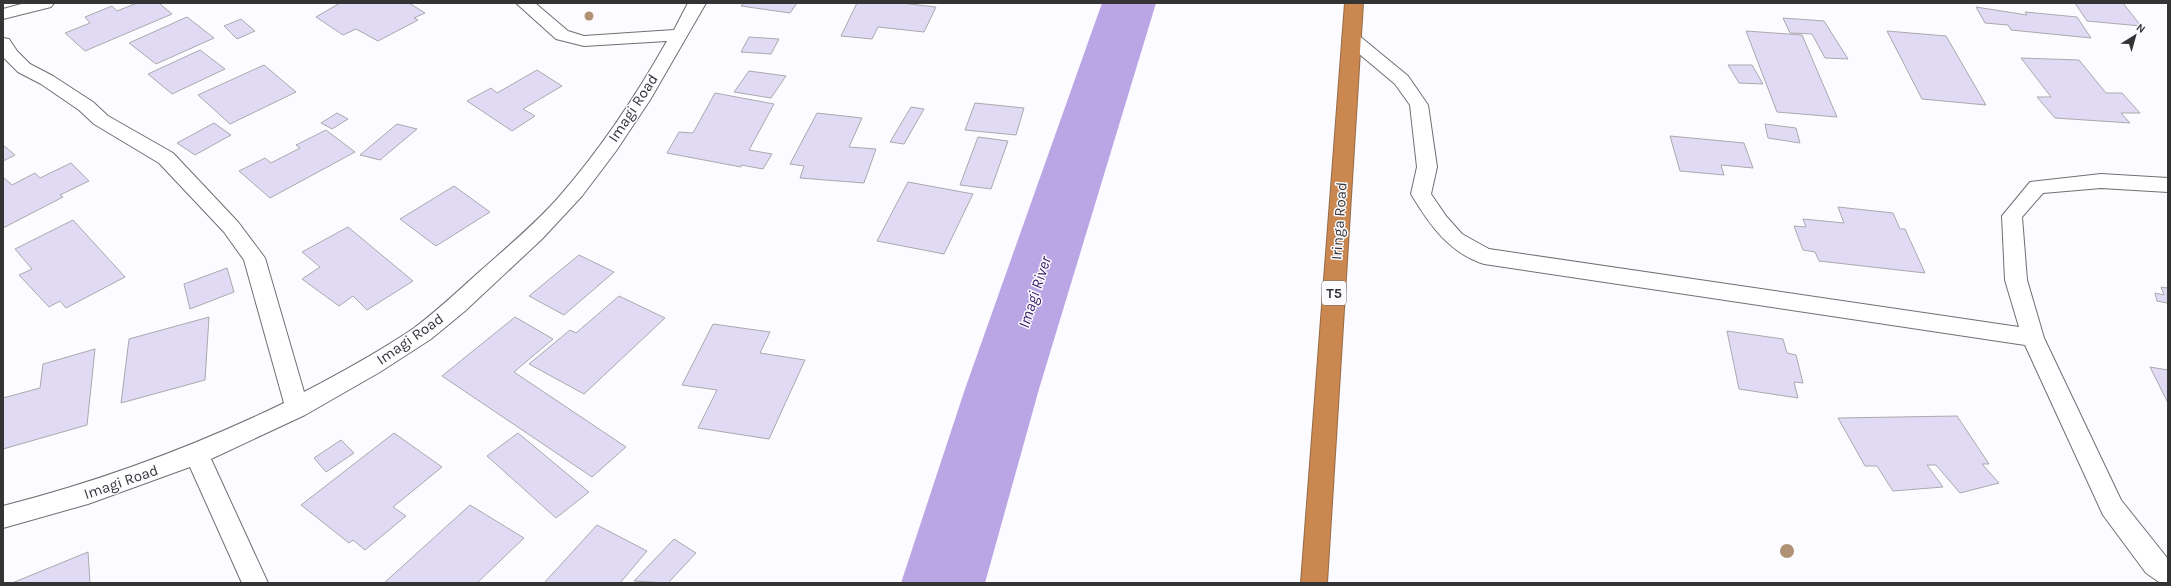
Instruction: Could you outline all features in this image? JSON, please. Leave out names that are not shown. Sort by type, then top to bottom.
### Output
[{"type":"highway","name":"Iringa Road","points":[[1314,583],[1354,3]]},
{"type":"street","points":[[3,14],[45,3]]},
{"type":"street","points":[[525,3],[562,35],[584,41],[680,36]]},
{"type":"street","name":"Imagi Road","points":[[3,517],[40,508],[124,482],[197,455],[297,408],[378,363],[434,324],[535,236],[574,192],[612,142],[680,36],[697,3]]},
{"type":"street","points":[[1352,38],[1402,80],[1419,105],[1428,167],[1421,194],[1439,221],[1455,239],[1484,256],[2033,338]]},
{"type":"street","points":[[3,43],[10,54],[24,68],[47,80],[86,106],[101,120],[166,158],[231,227],[254,258],[297,408]]},
{"type":"street","points":[[2168,185],[2101,181],[2037,187],[2012,216],[2016,280],[2033,338],[2112,507],[2155,565],[2168,574]]},
{"type":"street","points":[[197,455],[255,583]]},
{"type":"building","points":[[137,3],[159,3],[172,14],[85,51],[65,33],[90,23],[85,17],[112,6],[117,11]]},
{"type":"building","points":[[340,3],[409,3],[425,13],[414,18],[418,20],[378,41],[356,29],[343,35],[316,17]]},
{"type":"building","points":[[744,3],[797,3],[790,13],[741,6]]},
{"type":"building","points":[[857,3],[901,3],[936,7],[924,32],[878,27],[872,39],[841,36]]},
{"type":"building","points":[[2075,3],[2123,3],[2141,26],[2087,21]]},
{"type":"building","points":[[1976,7],[2027,15],[2025,12],[2077,17],[2091,38],[2011,30],[2008,25],[1985,23]]},
{"type":"building","points":[[187,17],[214,38],[156,64],[129,43]]},
{"type":"building","points":[[1783,18],[1824,21],[1848,59],[1825,58],[1812,34],[1790,33]]},
{"type":"building","points":[[241,19],[255,31],[237,39],[224,26]]},
{"type":"building","points":[[1746,31],[1802,35],[1837,117],[1777,112]]},
{"type":"building","points":[[1887,31],[1946,36],[1986,105],[1922,99]]},
{"type":"building","points":[[749,37],[779,39],[771,54],[741,52]]},
{"type":"building","points":[[200,50],[225,69],[172,94],[148,74]]},
{"type":"building","points":[[2021,58],[2079,60],[2106,93],[2122,93],[2140,113],[2121,113],[2130,123],[2055,118],[2037,97],[2051,97]]},
{"type":"building","points":[[264,65],[296,92],[230,124],[198,95]]},
{"type":"building","points":[[1728,65],[1752,65],[1763,84],[1739,83]]},
{"type":"building","points":[[537,70],[562,86],[523,109],[535,116],[512,131],[467,101],[491,88],[497,93]]},
{"type":"building","points":[[749,71],[786,76],[771,98],[734,92]]},
{"type":"building","points":[[715,93],[774,104],[749,150],[772,154],[763,169],[741,165],[741,167],[667,153],[679,132],[693,133]]},
{"type":"building","points":[[975,103],[1024,108],[1016,135],[965,130]]},
{"type":"building","points":[[911,107],[924,109],[904,144],[890,142]]},
{"type":"building","points":[[337,113],[348,119],[332,129],[321,123]]},
{"type":"building","points":[[817,113],[862,118],[849,147],[876,149],[864,183],[800,178],[804,166],[790,164]]},
{"type":"building","points":[[214,123],[231,135],[195,155],[177,143]]},
{"type":"building","points":[[397,124],[417,129],[380,160],[360,155]]},
{"type":"building","points":[[1765,124],[1796,128],[1800,143],[1768,138]]},
{"type":"building","points":[[326,130],[355,152],[270,198],[239,171],[265,158],[271,163],[300,148],[296,145]]},
{"type":"building","points":[[1670,136],[1744,143],[1753,168],[1721,165],[1724,175],[1680,171]]},
{"type":"building","points":[[978,137],[1008,141],[991,189],[960,185]]},
{"type":"building","points":[[3,145],[15,155],[3,161]]},
{"type":"building","points":[[71,163],[89,181],[60,195],[63,197],[3,228],[3,177],[12,185],[35,173],[40,178]]},
{"type":"building","points":[[908,182],[973,194],[944,254],[877,241]]},
{"type":"building","points":[[454,186],[490,212],[436,246],[400,219]]},
{"type":"building","points":[[1838,207],[1893,213],[1900,229],[1905,229],[1925,273],[1819,261],[1815,252],[1803,250],[1794,226],[1806,227],[1803,219],[1844,223]]},
{"type":"building","points":[[73,220],[125,277],[66,308],[60,301],[49,307],[19,275],[32,269],[15,249]]},
{"type":"building","points":[[348,227],[413,281],[367,310],[353,296],[339,306],[302,279],[320,267],[302,252]]},
{"type":"building","points":[[579,255],[614,272],[564,315],[529,296]]},
{"type":"building","points":[[227,268],[234,292],[190,309],[184,284]]},
{"type":"building","points":[[2161,287],[2168,288],[2168,306],[2167,303],[2157,301],[2155,293],[2164,295]]},
{"type":"building","points":[[619,296],[665,318],[584,394],[529,364],[570,330],[576,333]]},
{"type":"building","points":[[209,317],[205,380],[121,403],[129,339]]},
{"type":"building","points":[[515,317],[553,339],[514,372],[626,447],[592,477],[442,376]]},
{"type":"building","points":[[713,324],[770,332],[760,353],[805,360],[769,439],[698,428],[717,390],[682,385]]},
{"type":"building","points":[[1727,331],[1783,339],[1787,353],[1796,355],[1803,383],[1794,382],[1798,398],[1739,389]]},
{"type":"building","points":[[95,349],[87,425],[3,449],[3,398],[40,388],[43,364]]},
{"type":"building","points":[[2150,367],[2168,370],[2168,403]]},
{"type":"building","points":[[1957,416],[1989,464],[1982,464],[1999,483],[1960,493],[1936,465],[1927,465],[1943,487],[1893,491],[1877,466],[1865,466],[1838,418]]},
{"type":"building","points":[[394,433],[442,467],[393,507],[406,516],[365,550],[353,540],[349,543],[301,505]]},
{"type":"building","points":[[518,433],[589,492],[556,518],[487,456]]},
{"type":"building","points":[[341,440],[354,453],[326,472],[314,458]]},
{"type":"building","points":[[470,505],[524,538],[477,583],[384,583]]},
{"type":"building","points":[[597,525],[647,551],[620,583],[544,583]]},
{"type":"building","points":[[674,539],[696,553],[668,583],[634,581]]},
{"type":"building","points":[[88,552],[90,583],[12,583]]},
{"type":"waterway","name":"Imagi River","points":[[943,583],[1002,389],[1129,3]]}]
